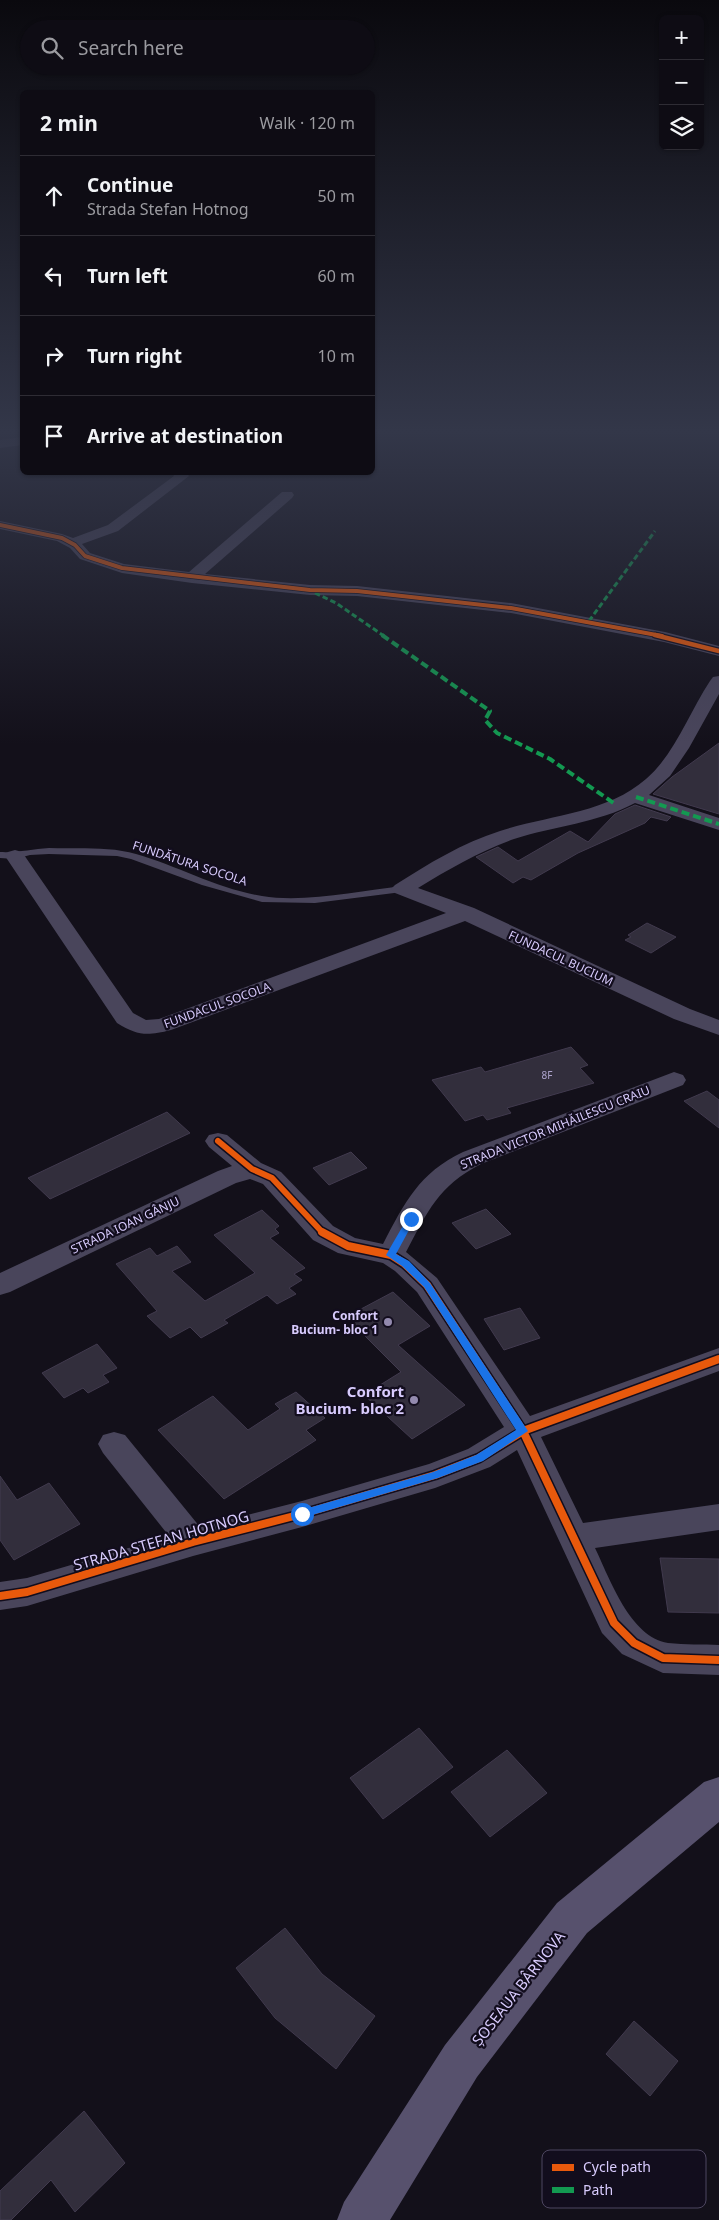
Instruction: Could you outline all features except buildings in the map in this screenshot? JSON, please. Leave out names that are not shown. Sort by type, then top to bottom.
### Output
[{"type":"main road","name":"ȘOSEAUA BÂRNOVA","points":[[362,2220],[461,2061],[572,1918],[719,1796]]},
{"type":"street","points":[[54,537],[72,543],[85,556],[122,568],[192,578],[310,590],[357,591],[511,608],[656,635],[719,651]]},
{"type":"street","points":[[72,543],[91,537]]},
{"type":"street","points":[[192,578],[239,537]]},
{"type":"street","points":[[402,889],[446,862],[508,835],[579,817],[636,797],[666,769],[719,681]]},
{"type":"street","points":[[636,797],[719,824]]},
{"type":"street","name":"FUNDACUL SOCOLA","points":[[8,856],[125,1018],[142,1028],[163,1025],[466,913]]},
{"type":"street","name":"FUNDACUL BUCIUM","points":[[402,889],[466,913],[682,1014],[719,1028]]},
{"type":"street","name":"STRADA VICTOR MIHĂILESCU CRAIU","points":[[391,1255],[420,1204],[434,1184],[448,1171],[472,1158],[674,1080]]},
{"type":"street","points":[[218,1141],[252,1169],[272,1178],[323,1233],[348,1246],[391,1255],[406,1264],[427,1285],[522,1431],[614,1623],[634,1643],[663,1658],[719,1660]]},
{"type":"street","name":"STRADA IOAN GÂNJU","points":[[0,1285],[227,1177],[252,1169]]},
{"type":"street","name":"STRADA STEFAN HOTNOG","points":[[0,1596],[36,1589],[193,1542],[435,1476],[479,1458],[522,1431],[719,1359]]},
{"type":"street","points":[[114,1444],[193,1542]]},
{"type":"street","points":[[572,1538],[719,1517]]},
{"type":"lane","name":"FUNDĂTURA SOCOLA","points":[[8,856],[49,851],[117,853],[133,856],[206,883],[262,899],[315,900],[402,889]]},
{"type":"marked path","points":[[589,621],[651,537]]},
{"type":"marked path","points":[[315,593],[336,603],[481,704],[490,711],[485,720],[492,729],[550,759],[615,804]]},
{"type":"marked path","points":[[636,797],[719,824]]},
{"type":"cycle path","points":[[55,537],[75,545],[85,556],[122,568],[310,590],[357,591],[511,608],[665,637],[719,651]]},
{"type":"cycle path","points":[[218,1141],[252,1169],[272,1178],[323,1233],[348,1246],[391,1255],[405,1264],[427,1285],[523,1431],[614,1623],[634,1643],[663,1658],[719,1660]]},
{"type":"cycle path","points":[[0,1596],[27,1592],[193,1542],[302,1514],[435,1475],[479,1458],[523,1431],[719,1359]]},
{"type":"place","name":"Confort Bucium- bloc 1","points":[[388,1322]]},
{"type":"place","name":"Confort Bucium- bloc 2","points":[[414,1400]]},
{"type":"route","points":[[302,1514],[435,1476],[479,1458],[522,1431],[427,1285],[406,1264],[391,1255],[411,1219]]}]
